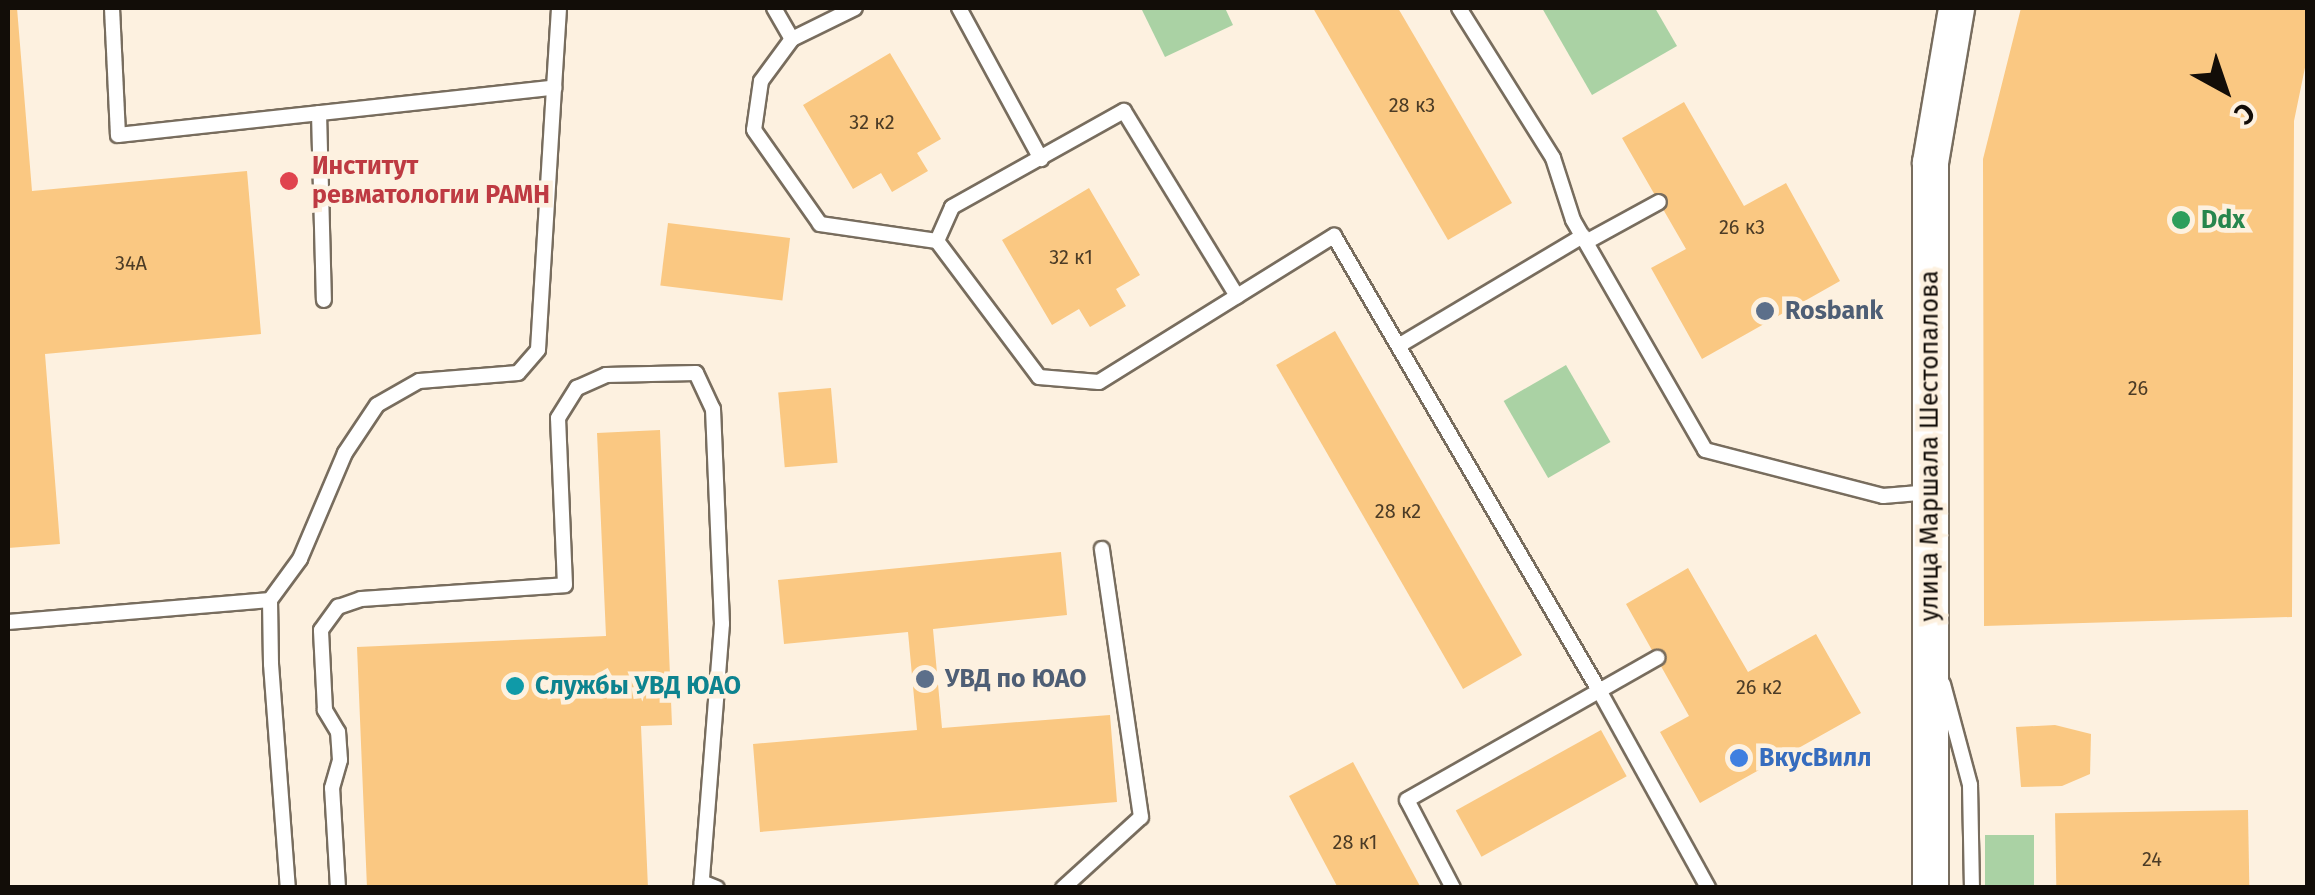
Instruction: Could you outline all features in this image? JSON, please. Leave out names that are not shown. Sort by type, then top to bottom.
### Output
[{"type":"street","name":"улица Маршала Шестопалова","points":[[1930,888],[1930,162],[1956,8]]},
{"type":"lane","points":[[112,8],[118,134],[554,88]]},
{"type":"lane","points":[[288,888],[270,600],[300,559],[345,453],[377,406],[419,380],[518,373],[538,350],[559,8]]},
{"type":"lane","points":[[774,8],[792,40]]},
{"type":"lane","points":[[855,8],[792,40],[761,81],[754,130],[820,224],[937,241],[1039,377],[1099,382],[1334,236],[1600,692],[1708,888]]},
{"type":"lane","points":[[958,8],[1041,159]]},
{"type":"lane","points":[[1459,8],[1553,158],[1584,239],[1705,450],[1883,496],[1932,492]]},
{"type":"lane","points":[[937,241],[952,207],[1124,112],[1237,296]]},
{"type":"lane","points":[[319,114],[324,300]]},
{"type":"lane","points":[[1400,345],[1584,239],[1659,202]]},
{"type":"lane","points":[[338,888],[332,788],[339,746],[338,732],[325,710],[322,630],[338,607],[361,599],[564,585],[558,418],[576,388],[606,375],[642,374],[696,374],[713,409],[722,624],[707,886]]},
{"type":"lane","points":[[1063,888],[1141,818],[1102,549]]},
{"type":"lane","points":[[8,622],[270,600]]},
{"type":"lane","points":[[1930,630],[1970,786],[1972,888]]},
{"type":"lane","points":[[1453,888],[1407,800],[1657,658]]},
{"type":"green space","points":[[1141,8],[1225,8],[1233,25],[1165,57]]},
{"type":"green space","points":[[1542,8],[1655,8],[1677,46],[1592,95]]},
{"type":"green space","points":[[1566,365],[1610,442],[1548,478],[1504,401]]},
{"type":"green space","points":[[1985,835],[2034,835],[2034,887],[1985,887]]},
{"type":"building","points":[[8,8],[17,8],[32,191],[247,171],[261,334],[45,354],[60,544],[8,548]]},
{"type":"building","points":[[1313,8],[1398,8],[1512,203],[1448,240]]},
{"type":"building","points":[[2021,8],[2308,8],[2308,53],[2294,121],[2292,617],[1984,626],[1983,159]]},
{"type":"building","points":[[890,53],[941,139],[917,153],[928,171],[892,192],[881,173],[853,189],[803,105]]},
{"type":"building","points":[[1684,102],[1744,206],[1786,183],[1840,281],[1702,359],[1651,268],[1686,249],[1622,138]]},
{"type":"building","points":[[1089,188],[1140,275],[1116,289],[1126,306],[1090,327],[1079,309],[1052,325],[1002,240]]},
{"type":"building","points":[[668,223],[790,238],[782,301],[660,286]]},
{"type":"building","points":[[1335,331],[1522,655],[1463,689],[1276,365]]},
{"type":"building","points":[[831,388],[838,463],[785,467],[778,393]]},
{"type":"building","name":"Службы УВД ЮАО","points":[[660,430],[672,725],[641,726],[648,888],[367,888],[357,647],[606,636],[597,433]]},
{"type":"building","name":"УВД по ЮАО","points":[[1061,552],[1067,615],[933,629],[942,728],[1110,715],[1117,802],[760,832],[753,744],[917,730],[908,632],[784,644],[778,580]]},
{"type":"building","points":[[1688,568],[1748,672],[1816,634],[1861,713],[1700,803],[1660,732],[1689,716],[1626,604]]},
{"type":"building","points":[[2055,725],[2091,734],[2090,774],[2062,786],[2021,787],[2016,727]]},
{"type":"building","points":[[1601,730],[1627,776],[1482,857],[1456,810]]},
{"type":"building","points":[[1353,762],[1421,888],[1338,888],[1289,796]]},
{"type":"building","points":[[2248,810],[2249,888],[2056,888],[2055,813]]},
{"type":"place","name":"Институт ревматологии РАМН","points":[[289,181]]},
{"type":"place","name":"Ddx","points":[[2181,220]]},
{"type":"place","name":"Rosbank","points":[[1765,311]]},
{"type":"place","name":"УВД по ЮАО","points":[[925,679]]},
{"type":"place","name":"Службы УВД ЮАО","points":[[515,686]]},
{"type":"place","name":"ВкусВилл","points":[[1739,758]]}]
